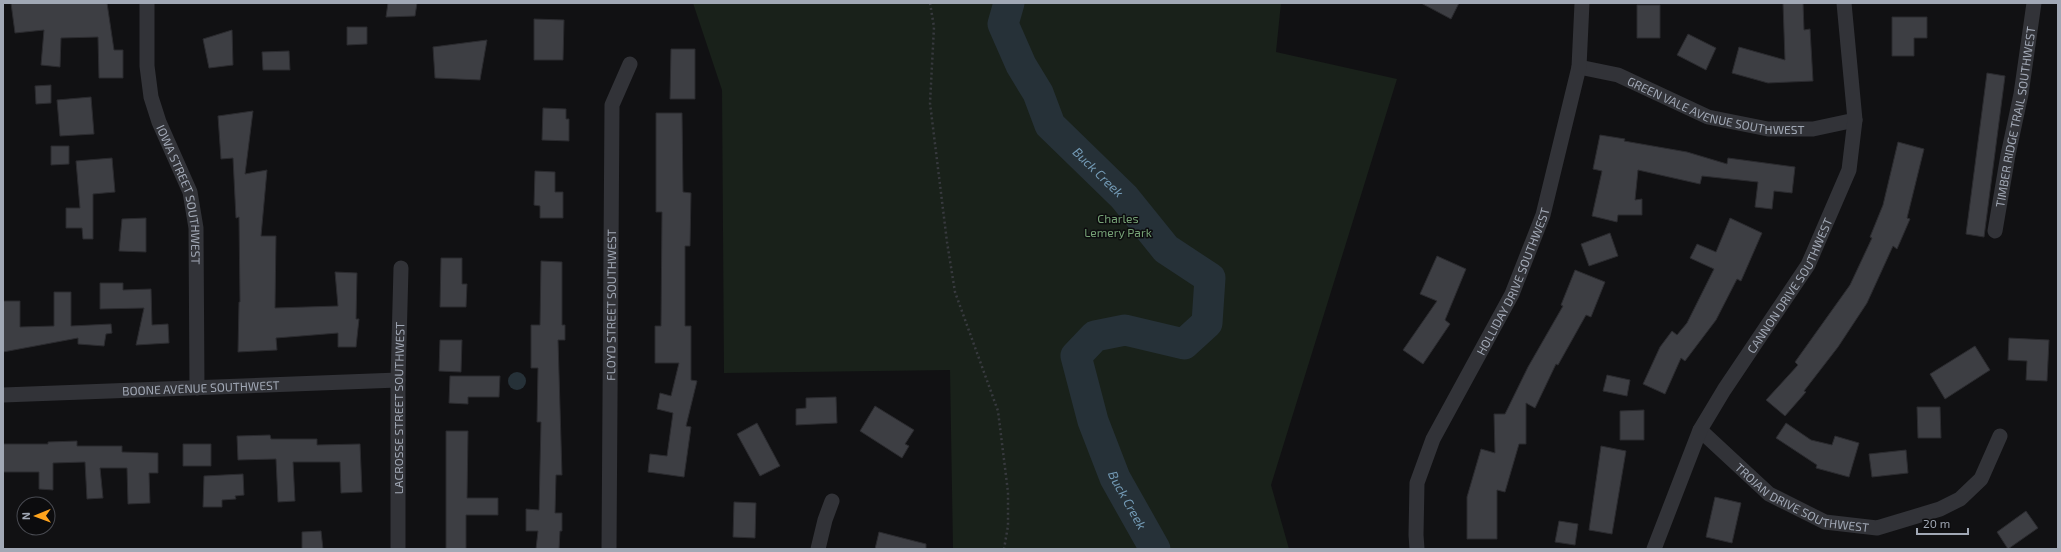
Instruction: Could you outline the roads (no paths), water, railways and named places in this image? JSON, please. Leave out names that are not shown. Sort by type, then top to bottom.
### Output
[{"type":"street","name":"IOWA STREET SOUTHWEST","points":[[147,3],[147,66],[151,97],[159,122],[190,192],[196,228],[197,388]]},
{"type":"street","name":"HOLLIDAY DRIVE SOUTHWEST","points":[[1417,549],[1417,483],[1433,439],[1512,294],[1543,215],[1558,162],[1580,67],[1582,3]]},
{"type":"street","name":"CANNON DRIVE SOUTHWEST","points":[[1654,549],[1700,430],[1724,390],[1808,265],[1849,170],[1854,120],[1844,3]]},
{"type":"street","name":"TIMBER RIDGE TRAIL SOUTHWEST","points":[[1995,231],[2008,155],[2021,94],[2034,3]]},
{"type":"street","name":"FLOYD STREET SOUTHWEST","points":[[609,549],[612,105],[630,64]]},
{"type":"street","name":"GREEN VALE AVENUE SOUTHWEST","points":[[1580,67],[1618,75],[1708,117],[1768,129],[1813,129],[1854,120]]},
{"type":"street","name":"LACROSSE STREET SOUTHWEST","points":[[398,549],[398,380],[401,268]]},
{"type":"street","name":"BOONE AVENUE SOUTHWEST","points":[[3,395],[398,380]]},
{"type":"street","name":"TROJAN DRIVE SOUTHWEST","points":[[1700,430],[1769,494],[1825,522],[1877,528],[1940,509],[1960,499],[1981,479],[2000,436]]},
{"type":"street","points":[[818,549],[825,520],[832,501]]},
{"type":"waterway","name":"Buck Creek","points":[[1009,3],[1003,24],[1021,65],[1038,93],[1050,125],[1124,197],[1166,249],[1210,278],[1207,323],[1184,344],[1125,330],[1095,336],[1076,356],[1093,421],[1115,478],[1155,549]]},
{"type":"park label","name":"Charles Lemery Park","points":[[1118,225]]}]
